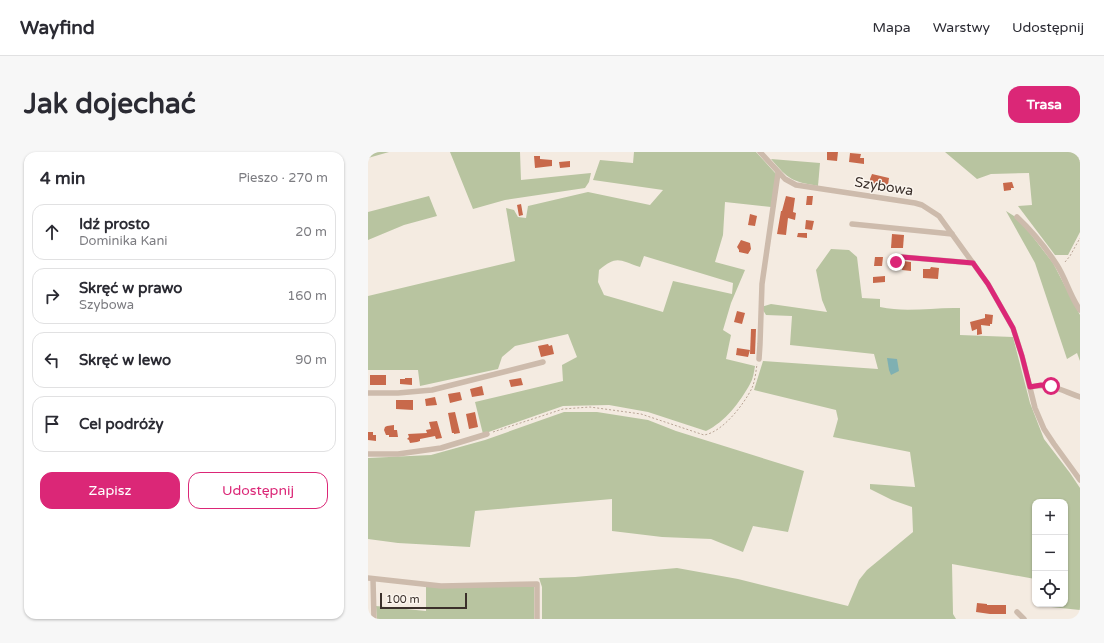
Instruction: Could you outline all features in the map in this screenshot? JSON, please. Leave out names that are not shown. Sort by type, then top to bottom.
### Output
[{"type":"street","name":"Szybowa","points":[[760,152],[778,173],[796,185],[915,203],[922,205],[939,216],[988,284],[1013,328],[1022,356],[1035,408],[1044,428],[1080,480]]},
{"type":"street","points":[[759,359],[762,284],[778,173]]},
{"type":"street","points":[[1017,217],[1026,225],[1057,266],[1080,310]]},
{"type":"street","points":[[852,224],[952,234]]},
{"type":"street","points":[[896,262],[902,257],[973,263]]},
{"type":"street","points":[[368,393],[398,393],[432,390],[543,362]]},
{"type":"street","points":[[1030,387],[1041,385],[1051,386],[1056,389],[1080,396]]},
{"type":"street","points":[[368,454],[398,454],[441,448],[487,434]]},
{"type":"street","points":[[374,619],[371,579],[441,586],[537,584],[537,619]]},
{"type":"street","points":[[1017,612],[1024,619]]},
{"type":"path","points":[[1078,152],[1080,161]]},
{"type":"path","points":[[1065,262],[1080,238]]},
{"type":"path","points":[[487,434],[563,409],[590,407],[641,414],[704,435],[711,434],[721,426],[744,401],[752,387],[759,359]]},
{"type":"green space","points":[[368,152],[389,152],[368,158]]},
{"type":"green space","points":[[450,152],[520,152],[521,180],[591,173],[589,182],[585,188],[505,200],[473,209]]},
{"type":"green space","points":[[634,152],[756,152],[776,174],[771,207],[725,202],[723,235],[715,262],[745,270],[731,303],[723,330],[731,335],[726,359],[755,366],[752,380],[746,391],[726,417],[706,431],[648,412],[609,405],[563,406],[483,434],[475,402],[563,381],[562,365],[577,357],[568,334],[515,346],[502,357],[498,369],[420,386],[418,370],[368,370],[368,296],[515,261],[506,208],[514,210],[518,217],[526,218],[528,206],[588,192],[650,205],[663,190],[593,180],[600,160],[633,163]],"holes":[[[644,256],[733,283],[732,294],[673,281],[663,312],[604,295],[598,282],[599,270],[610,262],[618,260],[640,267]]]},
{"type":"green space","points":[[945,152],[1080,152],[1080,232],[1068,255],[1055,255],[1018,206],[1032,205],[1029,173],[991,174],[977,179]]},
{"type":"green space","points":[[771,159],[820,163],[818,186],[796,181],[782,171]]},
{"type":"green space","points":[[429,196],[437,216],[404,225],[368,240],[368,212]]},
{"type":"green space","points":[[1006,211],[1019,219],[1053,263],[1080,315],[1080,361],[1077,353],[1067,359],[1035,263]]},
{"type":"green space","points":[[831,249],[849,250],[857,257],[862,298],[880,299],[880,307],[890,309],[910,310],[960,308],[960,335],[1013,337],[1030,403],[1044,439],[1080,488],[1080,610],[1051,607],[1068,607],[1068,499],[1032,499],[1032,578],[952,564],[953,614],[956,619],[542,619],[542,587],[539,578],[575,577],[677,568],[738,579],[848,606],[859,580],[867,570],[913,532],[912,507],[892,500],[870,489],[870,484],[915,487],[910,452],[833,437],[838,419],[836,410],[754,390],[763,361],[878,369],[874,354],[790,345],[792,316],[766,315],[761,307],[771,304],[827,312],[822,300],[816,270]]},
{"type":"green space","points":[[564,412],[597,412],[648,420],[676,431],[804,471],[788,532],[753,526],[743,552],[711,539],[662,537],[612,531],[612,499],[475,511],[470,547],[398,543],[368,539],[368,458],[431,455],[485,440]]},
{"type":"green space","points":[[426,587],[534,587],[534,619],[377,619],[376,606],[426,611]]},
{"type":"water","points":[[887,358],[897,359],[899,371],[891,375]]},
{"type":"building","points":[[827,152],[838,152],[837,161],[827,160]]},
{"type":"building","points":[[850,153],[861,154],[860,158],[864,158],[864,164],[849,162]]},
{"type":"building","points":[[534,156],[540,156],[540,159],[552,160],[552,166],[535,168]]},
{"type":"building","points":[[570,161],[570,167],[560,168],[559,162]]},
{"type":"building","points":[[872,174],[889,178],[888,185],[871,184],[870,179]]},
{"type":"building","points":[[1012,182],[1014,188],[1004,191],[1003,183]]},
{"type":"building","points":[[786,196],[795,198],[793,212],[796,213],[795,220],[788,218],[786,235],[777,234],[781,211]]},
{"type":"building","points":[[807,196],[813,196],[812,205],[806,205]]},
{"type":"building","points":[[521,204],[523,215],[519,216],[517,205]]},
{"type":"building","points":[[750,214],[757,216],[755,226],[748,225]]},
{"type":"building","points":[[806,220],[814,221],[812,230],[805,229]]},
{"type":"building","points":[[798,233],[807,233],[807,238],[797,237]]},
{"type":"building","points":[[892,234],[904,235],[903,248],[891,248]]},
{"type":"building","points":[[741,240],[750,243],[751,249],[748,254],[739,252],[737,247]]},
{"type":"building","points":[[875,257],[883,257],[882,266],[874,266]]},
{"type":"building","points":[[903,261],[911,262],[911,271],[902,270]]},
{"type":"building","points":[[931,267],[939,268],[938,279],[923,278],[923,269],[930,269]]},
{"type":"building","points":[[885,276],[885,282],[873,283],[873,277]]},
{"type":"building","points":[[737,311],[745,313],[742,324],[734,322]]},
{"type":"building","points":[[985,314],[993,315],[992,324],[990,324],[990,326],[981,325],[982,334],[977,335],[977,329],[972,331],[970,322],[985,318]]},
{"type":"building","points":[[751,329],[756,329],[755,354],[750,354]]},
{"type":"building","points":[[548,344],[549,346],[552,345],[554,354],[541,357],[538,346]]},
{"type":"building","points":[[737,348],[750,350],[748,357],[736,355]]},
{"type":"building","points":[[370,375],[386,375],[386,385],[370,385]]},
{"type":"building","points":[[412,378],[412,385],[400,384],[400,379]]},
{"type":"building","points":[[521,378],[523,385],[511,387],[509,380]]},
{"type":"building","points":[[482,386],[484,395],[472,397],[470,389]]},
{"type":"building","points":[[460,392],[462,400],[450,403],[448,394]]},
{"type":"building","points":[[435,397],[437,405],[426,406],[425,399]]},
{"type":"building","points":[[396,400],[413,400],[413,410],[396,409]]},
{"type":"building","points":[[455,412],[460,433],[454,434],[452,433],[448,413]]},
{"type":"building","points":[[475,412],[478,427],[469,429],[466,414]]},
{"type":"building","points":[[437,421],[442,438],[436,439],[435,436],[410,443],[407,439],[409,437],[408,434],[427,433],[426,430],[431,429],[429,422]]},
{"type":"building","points":[[394,425],[394,430],[397,430],[398,437],[389,437],[389,435],[386,435],[384,430],[385,427]]},
{"type":"building","points":[[368,432],[373,432],[373,435],[376,435],[376,441],[368,440]]},
{"type":"building","points":[[977,603],[987,605],[1006,605],[1006,614],[976,612]]},
{"type":"route","points":[[896,262],[902,257],[973,263],[988,284],[1013,328],[1030,387],[1041,385],[1051,386]]}]
